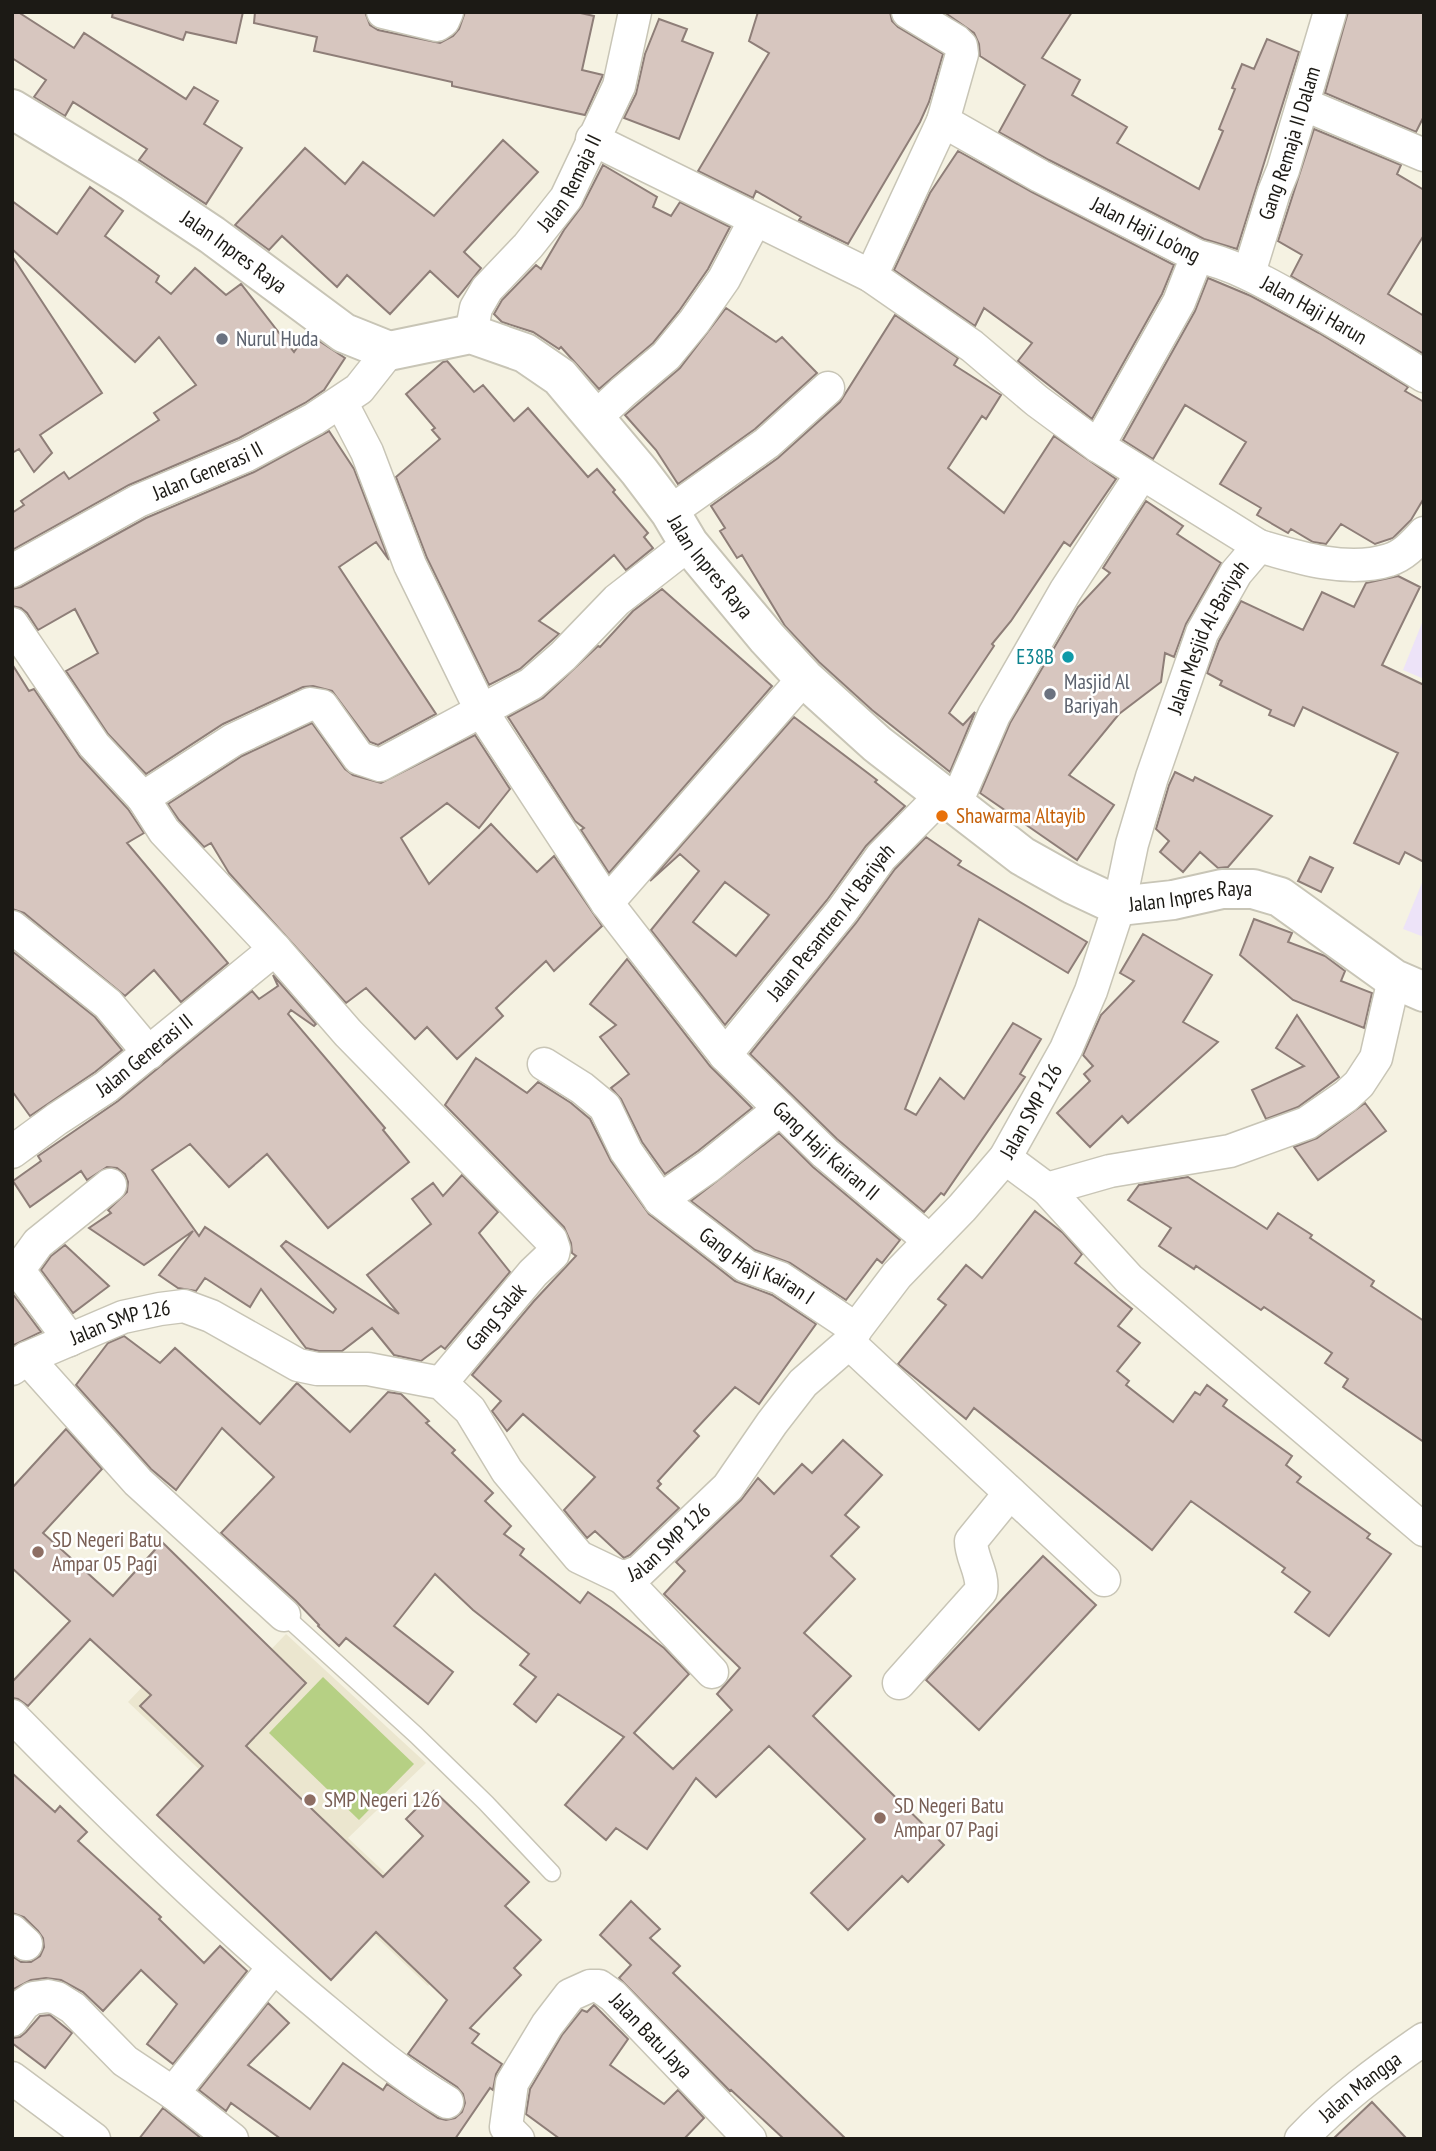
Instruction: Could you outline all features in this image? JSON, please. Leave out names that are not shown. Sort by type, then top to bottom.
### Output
[{"type":"street","points":[[383,12],[437,24],[443,21],[447,12]]},
{"type":"street","name":"Jalan Remaja II","points":[[471,334],[476,308],[488,289],[528,246],[566,198],[619,86],[635,12]]},
{"type":"street","points":[[871,276],[943,121],[962,54],[961,46],[956,41],[908,12]]},
{"type":"street","name":"Gang Remaja II Dalam","points":[[1249,273],[1330,12]]},
{"type":"street","points":[[1303,104],[1424,155]]},
{"type":"street","name":"Jalan Inpres Raya","points":[[12,109],[131,181],[212,235],[344,333],[389,351]]},
{"type":"street","name":"Jalan Haji Lo'ong","points":[[943,121],[1040,176],[1198,256],[1179,302],[1098,446]]},
{"type":"street","points":[[592,139],[871,276],[972,346],[1037,401],[1098,446],[1259,546]]},
{"type":"street","points":[[594,419],[666,356],[694,322],[724,279],[755,220]]},
{"type":"street","name":"Jalan Haji Harun","points":[[1198,256],[1218,260],[1249,273],[1424,376]]},
{"type":"street","points":[[389,351],[471,334]]},
{"type":"street","name":"Jalan Inpres Raya","points":[[471,334],[525,353],[560,377],[670,512],[689,544],[766,638],[804,678],[877,744],[1022,856],[1119,906],[1173,900],[1222,889],[1254,889],[1279,897],[1409,986]]},
{"type":"street","name":"Jalan Generasi II","points":[[12,571],[138,501],[247,454],[314,419],[359,389],[389,351]]},
{"type":"street","points":[[670,512],[767,443],[828,388]]},
{"type":"street","name":"Gang Haji Kairan II","points":[[341,402],[367,453],[410,565],[482,712],[607,903],[725,1055],[864,1187],[930,1241]]},
{"type":"street","points":[[949,798],[1066,590],[1141,475]]},
{"type":"street","name":"Jalan Mesjid Al-Bariyah","points":[[1119,906],[1132,844],[1152,777],[1202,633],[1236,573],[1259,546],[1297,558],[1364,565],[1392,559],[1412,547],[1424,533]]},
{"type":"street","points":[[143,798],[233,740],[310,704],[323,706],[359,758],[380,765],[531,684],[563,656],[617,600],[689,544]]},
{"type":"street","points":[[12,624],[94,745],[143,798],[164,831],[275,949]]},
{"type":"street","points":[[607,903],[804,678]]},
{"type":"street","name":"Jalan Pesantren Al' Bariyah","points":[[725,1055],[842,911],[881,857],[949,798]]},
{"type":"street","name":"Jalan SMP 126","points":[[20,1363],[124,1317],[184,1306],[211,1316],[298,1365],[317,1369],[368,1369],[441,1383],[470,1410],[507,1471],[579,1557],[622,1578],[640,1571],[729,1487],[803,1383],[852,1336],[897,1275],[962,1208],[1005,1158],[1066,1049],[1091,991],[1119,906]]},
{"type":"street","points":[[12,927],[108,1004],[149,1053]]},
{"type":"street","name":"Jalan Generasi II","points":[[15,1143],[106,1087],[275,949]]},
{"type":"street","name":"Gang Salak","points":[[275,949],[348,1033],[551,1240],[553,1254],[533,1273],[441,1383]]},
{"type":"street","points":[[1047,1189],[1110,1171],[1230,1151],[1307,1123],[1359,1084],[1376,1058],[1409,986]]},
{"type":"street","name":"Gang Haji Kairan I","points":[[544,1063],[605,1107],[626,1151],[660,1200],[746,1266],[780,1278],[852,1336],[1010,1493],[1104,1580]]},
{"type":"street","points":[[660,1200],[709,1166],[780,1109]]},
{"type":"street","points":[[1005,1158],[1047,1189],[1129,1279],[1424,1531]]},
{"type":"street","points":[[63,1343],[23,1275],[22,1265],[38,1243],[110,1185]]},
{"type":"street","points":[[12,1290],[63,1343]]},
{"type":"street","points":[[20,1363],[138,1482],[284,1615]]},
{"type":"street","points":[[899,1683],[981,1591],[983,1582],[971,1551],[971,1541],[1010,1493]]},
{"type":"street","points":[[622,1578],[712,1672]]},
{"type":"street","points":[[12,1716],[113,1819],[274,1967],[394,2069],[447,2102]]},
{"type":"street","points":[[173,2093],[274,1967]]},
{"type":"street","name":"Jalan Batu Jaya","points":[[518,2139],[506,2127],[512,2083],[547,2025],[570,1995],[580,1988],[599,1986],[613,1996],[750,2139]]},
{"type":"street","points":[[12,2020],[24,2004],[33,1998],[57,1998],[73,2008],[125,2061],[173,2093],[232,2139]]},
{"type":"street","name":"Jalan Mangga","points":[[1301,2139],[1321,2117],[1424,2039]]},
{"type":"street","points":[[12,2078],[93,2139]]},
{"type":"lane","points":[[284,1615],[486,1802],[552,1873]]},
{"type":"shaded area","points":[[1424,618],[1424,679],[1403,670]]},
{"type":"shaded area","points":[[1424,878],[1424,937],[1403,929]]},
{"type":"shaded area","name":"SMP Negeri 126","points":[[286,1634],[426,1763],[348,1838],[465,1948],[428,1986],[128,1702],[166,1662],[213,1709]]},
{"type":"green space","points":[[323,1677],[414,1764],[359,1820],[269,1733]]},
{"type":"building","points":[[12,12],[18,12],[74,48],[84,33],[186,99],[194,87],[218,101],[204,124],[242,148],[206,204],[139,160],[147,149],[73,102],[65,116],[34,97],[46,80],[12,58]]},
{"type":"building","points":[[113,12],[243,12],[236,43],[186,32],[183,40],[112,17]]},
{"type":"building","points":[[255,12],[365,12],[370,25],[378,30],[440,43],[459,29],[465,12],[576,12],[594,16],[582,70],[603,75],[585,115],[452,86],[452,82],[314,51],[317,37],[254,23]]},
{"type":"building","points":[[758,12],[890,12],[892,21],[898,27],[943,54],[929,102],[920,122],[848,244],[799,220],[801,217],[756,191],[753,198],[698,171],[769,53],[749,41]]},
{"type":"building","points":[[944,12],[1072,12],[1042,58],[1080,80],[1072,95],[1127,127],[1117,143],[1199,189],[1223,131],[1219,129],[1242,64],[1254,69],[1267,39],[1299,52],[1237,249],[1204,239],[999,132],[1025,85],[980,56],[974,33]]},
{"type":"building","points":[[1348,12],[1424,12],[1424,116],[1416,132],[1325,93]]},
{"type":"building","points":[[659,19],[687,29],[682,41],[713,53],[679,139],[624,118],[636,94],[645,54]]},
{"type":"building","points":[[1314,129],[1401,165],[1397,174],[1424,190],[1424,235],[1388,294],[1424,316],[1424,354],[1291,276],[1302,255],[1278,241]]},
{"type":"building","points":[[503,140],[538,172],[464,252],[481,268],[458,297],[430,271],[390,314],[347,275],[337,287],[282,236],[269,250],[235,225],[305,148],[345,184],[363,162],[434,216]]},
{"type":"building","points":[[958,151],[1174,265],[1162,294],[1092,419],[1018,361],[1032,343],[984,308],[975,326],[894,270],[930,193]]},
{"type":"building","points":[[603,165],[657,197],[653,207],[671,216],[680,202],[730,227],[708,269],[679,311],[653,343],[599,389],[561,347],[559,349],[533,332],[502,322],[494,314],[502,300],[536,265],[541,269],[582,206]]},
{"type":"building","points":[[90,187],[123,211],[105,236],[159,276],[156,282],[171,294],[195,268],[226,295],[241,284],[294,352],[307,333],[345,358],[324,390],[305,403],[239,438],[129,485],[12,550],[12,513],[24,505],[21,501],[64,472],[69,479],[159,420],[154,413],[196,385],[159,337],[135,362],[12,249],[12,201],[57,234]]},
{"type":"building","points":[[12,256],[102,393],[40,435],[52,453],[34,472],[19,449],[12,453]]},
{"type":"building","points":[[1208,278],[1251,296],[1319,333],[1408,387],[1405,391],[1424,402],[1424,498],[1411,520],[1393,538],[1375,544],[1341,524],[1326,544],[1313,542],[1291,529],[1288,533],[1257,515],[1261,508],[1220,484],[1246,442],[1185,405],[1153,459],[1123,440],[1195,311]]},
{"type":"building","points":[[726,308],[776,342],[782,337],[817,373],[755,429],[678,484],[656,450],[625,415],[680,368]]},
{"type":"building","points":[[895,315],[958,358],[954,365],[1001,395],[986,419],[982,416],[948,468],[1004,513],[1054,436],[1116,479],[1070,546],[1064,542],[1011,621],[992,644],[994,646],[949,713],[963,725],[975,712],[950,772],[872,710],[819,662],[785,626],[742,555],[737,558],[720,531],[725,528],[711,506],[778,458],[840,402]]},
{"type":"building","points":[[447,361],[474,392],[483,385],[514,421],[528,408],[588,477],[597,469],[648,533],[644,537],[653,548],[626,570],[614,555],[539,621],[559,634],[520,669],[489,685],[427,558],[396,477],[440,439],[432,430],[435,428],[406,394]]},
{"type":"building","points":[[329,431],[354,469],[389,560],[376,542],[339,567],[436,714],[378,745],[370,742],[332,691],[313,686],[303,687],[223,724],[146,774],[108,734],[66,671],[98,653],[75,609],[38,630],[27,613],[12,606],[12,589],[21,587],[146,518],[254,472]]},
{"type":"building","points":[[1146,501],[1183,526],[1177,534],[1221,563],[1186,624],[1174,657],[1165,653],[1161,682],[1119,714],[1069,775],[1114,805],[1077,860],[980,793],[1010,723],[1078,607],[1110,573],[1103,568]]},
{"type":"building","points":[[1398,576],[1420,587],[1382,665],[1424,685],[1424,862],[1405,852],[1399,864],[1354,843],[1398,753],[1303,707],[1294,726],[1269,715],[1271,710],[1220,685],[1222,681],[1207,673],[1219,641],[1241,601],[1303,630],[1322,592],[1354,607],[1366,583]]},
{"type":"building","points":[[662,589],[772,686],[609,873],[581,830],[584,828],[575,821],[508,717],[543,698],[600,647],[633,611]]},
{"type":"building","points":[[12,664],[29,691],[34,689],[80,757],[128,809],[144,833],[127,843],[228,963],[181,1002],[154,970],[125,996],[24,913],[12,909]]},
{"type":"building","points":[[794,717],[877,780],[875,782],[905,806],[866,846],[827,900],[725,1025],[651,930],[699,871],[680,854],[650,881]],"holes":[[[725,882],[769,915],[736,956],[693,922]]]},
{"type":"building","points":[[312,723],[345,769],[353,775],[381,783],[475,735],[510,789],[479,828],[447,803],[401,838],[429,884],[491,824],[537,872],[554,856],[602,926],[554,971],[546,961],[496,1008],[503,1016],[457,1059],[427,1027],[415,1039],[366,988],[346,1003],[229,873],[211,843],[204,847],[168,804],[242,756]]},
{"type":"building","points":[[1175,772],[1193,781],[1195,777],[1272,816],[1228,867],[1218,868],[1200,852],[1183,872],[1160,852],[1169,841],[1156,829]]},
{"type":"building","points":[[926,837],[961,861],[958,865],[1087,942],[1068,973],[979,919],[905,1109],[916,1115],[940,1078],[964,1099],[1013,1023],[1041,1039],[1020,1074],[1025,1077],[944,1195],[941,1193],[924,1212],[837,1139],[750,1054],[856,923],[895,869]]},
{"type":"building","points":[[1310,857],[1333,868],[1321,892],[1298,881]]},
{"type":"building","points":[[1254,919],[1292,933],[1288,942],[1325,956],[1345,971],[1341,981],[1372,993],[1364,1028],[1293,1000],[1240,955]]},
{"type":"building","points":[[1143,934],[1212,975],[1183,1022],[1218,1042],[1128,1123],[1122,1116],[1090,1147],[1057,1113],[1090,1081],[1084,1074],[1093,1066],[1083,1055],[1101,1015],[1134,981],[1120,973]]},
{"type":"building","points":[[12,951],[95,1017],[122,1050],[95,1072],[30,1116],[12,1091]]},
{"type":"building","points":[[627,959],[710,1066],[752,1108],[665,1174],[642,1142],[621,1099],[611,1088],[629,1074],[600,1037],[616,1025],[590,1004]]},
{"type":"building","points":[[273,975],[316,1024],[314,1026],[291,1010],[288,1014],[385,1128],[383,1130],[409,1162],[328,1228],[267,1154],[229,1187],[190,1144],[152,1170],[199,1236],[205,1227],[333,1313],[336,1309],[281,1246],[286,1241],[399,1314],[367,1275],[431,1224],[412,1199],[433,1183],[443,1196],[462,1175],[498,1212],[479,1233],[510,1272],[445,1349],[441,1346],[421,1361],[394,1355],[372,1328],[342,1351],[306,1348],[261,1289],[250,1307],[205,1278],[196,1291],[178,1288],[159,1275],[193,1231],[144,1265],[89,1228],[111,1213],[108,1210],[127,1192],[125,1174],[117,1168],[107,1167],[87,1180],[81,1171],[30,1207],[13,1181],[41,1161],[38,1156],[118,1101],[252,991],[259,999],[278,986]]},
{"type":"building","points":[[1297,1015],[1339,1077],[1298,1107],[1266,1119],[1252,1090],[1304,1066],[1276,1048]]},
{"type":"building","points":[[476,1058],[527,1093],[538,1082],[571,1103],[590,1119],[611,1161],[649,1214],[735,1281],[772,1295],[816,1324],[759,1404],[735,1387],[694,1431],[699,1436],[658,1481],[661,1484],[657,1488],[679,1508],[624,1558],[595,1531],[587,1538],[564,1510],[595,1477],[523,1414],[507,1431],[492,1411],[501,1401],[472,1375],[576,1256],[572,1253],[564,1227],[445,1105]]},
{"type":"building","points":[[1365,1103],[1386,1131],[1318,1180],[1294,1147],[1317,1138]]},
{"type":"building","points":[[779,1133],[813,1167],[900,1240],[882,1263],[877,1259],[846,1300],[790,1263],[755,1250],[691,1201]]},
{"type":"building","points":[[1188,1177],[1267,1229],[1278,1213],[1374,1281],[1371,1286],[1424,1321],[1424,1442],[1343,1387],[1348,1379],[1325,1363],[1332,1353],[1264,1307],[1261,1310],[1196,1266],[1194,1269],[1159,1246],[1171,1228],[1128,1200],[1139,1185]]},
{"type":"building","points":[[1035,1211],[1063,1233],[1082,1254],[1075,1263],[1132,1309],[1118,1326],[1140,1343],[1117,1371],[1129,1381],[1126,1385],[1173,1422],[1195,1392],[1200,1395],[1207,1385],[1227,1400],[1223,1406],[1292,1456],[1286,1465],[1301,1477],[1297,1482],[1370,1534],[1367,1538],[1391,1554],[1329,1636],[1295,1612],[1310,1592],[1282,1572],[1285,1568],[1191,1501],[1152,1550],[974,1408],[966,1419],[898,1364],[946,1305],[938,1299],[966,1265],[982,1278]]},
{"type":"building","points":[[65,1245],[109,1286],[73,1313],[41,1270],[51,1256]]},
{"type":"building","points":[[12,1293],[41,1332],[12,1346]]},
{"type":"building","points":[[124,1336],[160,1363],[175,1348],[260,1424],[297,1383],[350,1432],[388,1392],[401,1394],[429,1421],[426,1423],[455,1450],[452,1453],[493,1493],[485,1501],[511,1526],[504,1534],[524,1549],[520,1555],[580,1603],[588,1592],[610,1607],[664,1648],[689,1674],[634,1733],[673,1769],[732,1710],[717,1694],[740,1668],[664,1594],[685,1571],[676,1562],[741,1500],[758,1478],[774,1494],[802,1464],[812,1473],[843,1440],[882,1475],[845,1515],[859,1527],[831,1556],[855,1579],[804,1633],[851,1676],[813,1716],[944,1845],[908,1882],[902,1876],[848,1930],[811,1893],[865,1839],[769,1746],[716,1797],[696,1778],[647,1849],[616,1828],[606,1840],[565,1805],[624,1737],[558,1694],[536,1722],[514,1704],[536,1677],[520,1665],[529,1654],[473,1610],[435,1574],[394,1626],[453,1672],[428,1704],[346,1638],[339,1646],[296,1601],[221,1533],[274,1477],[222,1428],[176,1490],[151,1469],[76,1385],[108,1343]]},
{"type":"building","points":[[66,1429],[102,1469],[43,1533],[113,1596],[162,1542],[306,1683],[246,1746],[383,1877],[423,1836],[406,1819],[434,1791],[529,1882],[505,1906],[541,1940],[514,1968],[521,1975],[470,2028],[479,2034],[472,2043],[502,2064],[496,2074],[493,2090],[490,2088],[455,2139],[281,2139],[231,2103],[226,2111],[199,2090],[268,2003],[289,2023],[248,2065],[310,2109],[343,2063],[383,2090],[387,2084],[438,2118],[455,2118],[462,2112],[465,2103],[463,2094],[457,2087],[408,2054],[447,2000],[376,1932],[331,1980],[157,1815],[203,1766],[140,1706],[151,1695],[90,1639],[28,1706],[12,1698],[12,1682],[70,1621],[12,1568],[12,1488]]},
{"type":"building","points":[[1043,1556],[1096,1605],[979,1730],[926,1680]]},
{"type":"building","points":[[12,1773],[55,1812],[60,1806],[87,1832],[78,1841],[161,1917],[159,1919],[204,1963],[220,1946],[247,1971],[173,2064],[147,2044],[177,2004],[141,1970],[103,2011],[83,1992],[61,1980],[31,1980],[12,1990],[12,1956],[21,1962],[31,1962],[40,1956],[44,1947],[43,1938],[38,1931],[24,1917],[12,1913]]},
{"type":"building","points":[[631,1901],[660,1929],[650,1938],[680,1966],[673,1973],[846,2139],[784,2139],[730,2091],[619,1978],[631,1965],[600,1935]]},
{"type":"building","points":[[594,2005],[628,2039],[610,2065],[664,2104],[678,2090],[704,2118],[684,2139],[560,2139],[526,2114],[530,2089],[562,2035],[582,2010],[587,2012]]},
{"type":"building","points":[[50,2015],[72,2033],[45,2068],[12,2043],[12,2038],[20,2037],[40,2016]]},
{"type":"building","points":[[1372,2102],[1407,2139],[1333,2139]]},
{"type":"building","points":[[163,2108],[202,2139],[139,2139]]},
{"type":"place","name":"Nurul Huda","points":[[222,339]]},
{"type":"place","name":"E38B","points":[[1068,657]]},
{"type":"place","name":"Masjid Al Bariyah","points":[[1050,694]]},
{"type":"place","name":"Shawarma Altayib","points":[[942,816]]},
{"type":"place","name":"SD Negeri Batu Ampar 05 Pagi","points":[[38,1552]]},
{"type":"place","name":"SMP Negeri 126","points":[[310,1800]]},
{"type":"place","name":"SD Negeri Batu Ampar 07 Pagi","points":[[880,1818]]}]
